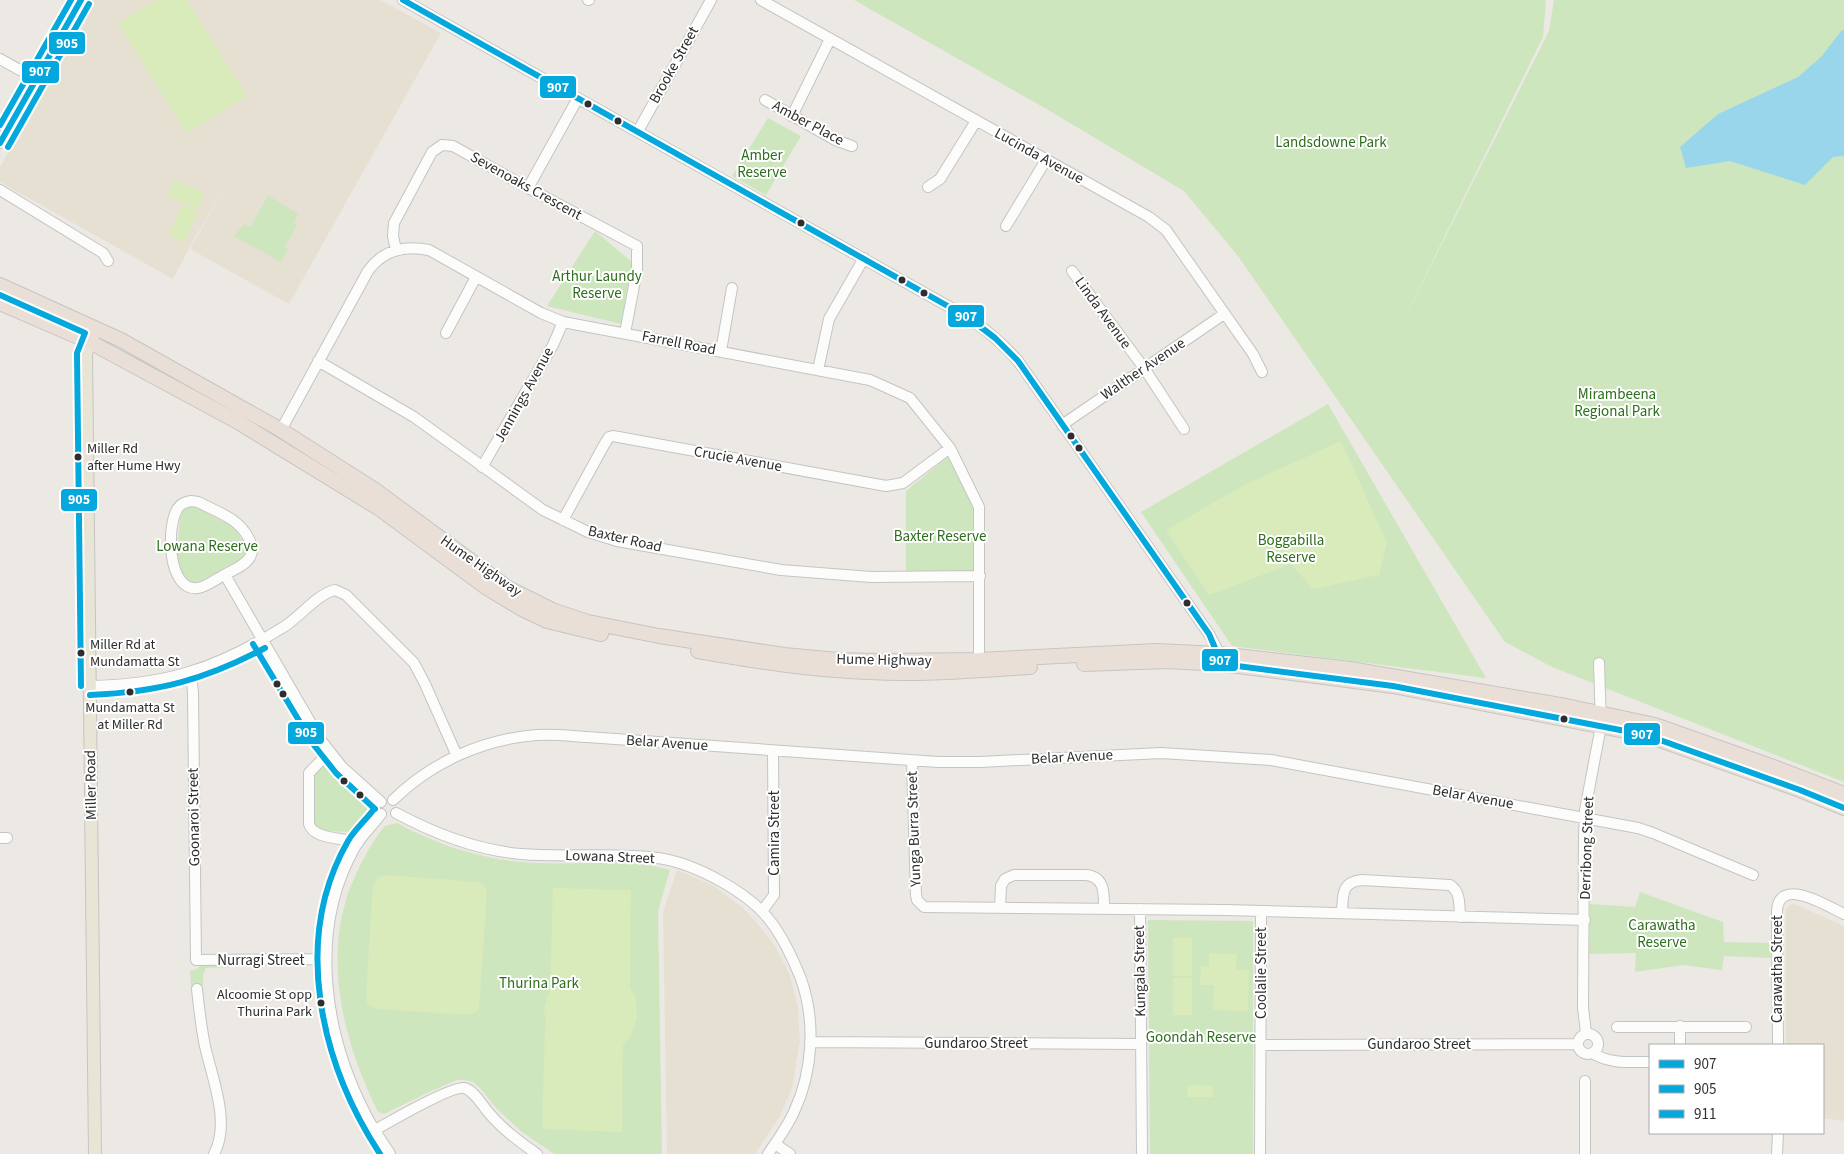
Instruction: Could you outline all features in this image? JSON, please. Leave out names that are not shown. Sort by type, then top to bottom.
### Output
[{"type":"highway","name":"Hume Highway","points":[[0,285],[122,340],[281,430],[375,490],[508,588],[532,601],[579,619],[659,636],[784,655],[838,660],[979,660],[1156,651],[1220,659],[1601,720],[1655,725],[1844,794]]},
{"type":"highway","name":"Hume Highway","points":[[0,303],[90,342],[238,422],[380,509],[504,599],[547,621],[577,629],[771,664],[826,670],[870,672],[972,670],[1220,659]]},
{"type":"highway","name":"Hume Highway","points":[[1601,720],[1800,790],[1844,808]]},
{"type":"main road","name":"Miller Road","points":[[95,1154],[86,353],[96,328]]},
{"type":"street","points":[[0,143],[81,0]]},
{"type":"street","points":[[403,0],[864,258],[969,318],[988,331],[1018,361],[1209,634],[1220,659]]},
{"type":"street","name":"Brooke Street","points":[[638,131],[710,0]]},
{"type":"street","name":"Lucinda Avenue","points":[[761,0],[1149,217],[1166,230],[1253,354],[1262,372]]},
{"type":"street","points":[[792,116],[830,40]]},
{"type":"street","points":[[0,59],[36,79]]},
{"type":"street","points":[[528,188],[578,98]]},
{"type":"street","name":"Amber Place","points":[[765,100],[836,140],[852,146]]},
{"type":"street","points":[[928,187],[940,179],[976,121]]},
{"type":"street","name":"Sevenoaks Crescent","points":[[396,250],[393,231],[396,219],[432,152],[437,147],[453,146],[637,246],[637,270],[625,333]]},
{"type":"street","points":[[1006,226],[1046,160]]},
{"type":"street","points":[[0,190],[103,253],[108,261]]},
{"type":"street","name":"Farrell Road","points":[[281,430],[368,271],[378,259],[396,250],[410,247],[429,250],[547,316],[563,322],[870,380],[910,398],[950,448],[979,507],[979,660]]},
{"type":"street","points":[[818,370],[829,319],[864,258]]},
{"type":"street","name":"Linda Avenue","points":[[1072,271],[1144,368],[1184,429]]},
{"type":"street","points":[[446,333],[476,277]]},
{"type":"street","points":[[721,351],[732,288]]},
{"type":"street","name":"Walther Avenue","points":[[1062,425],[1224,314]]},
{"type":"street","name":"Jennings Avenue","points":[[482,467],[553,344],[563,322]]},
{"type":"street","name":"Baxter Road","points":[[318,361],[414,417],[526,499],[588,532],[617,540],[781,570],[871,577],[980,576]]},
{"type":"street","name":"Crucie Avenue","points":[[563,520],[604,444],[609,437],[613,436],[886,486],[903,483],[950,448]]},
{"type":"street","points":[[184,502],[198,502],[236,521],[245,531],[252,546],[250,556],[243,564],[225,575],[198,588],[189,587],[180,580],[172,562],[172,526],[176,512],[184,502]]},
{"type":"street","points":[[225,575],[310,725],[353,778],[381,802]]},
{"type":"street","points":[[90,686],[135,683],[178,677],[191,673],[242,652],[284,627],[328,591],[335,590],[341,592],[414,663],[457,756]]},
{"type":"street","name":"Derribong Street","points":[[1586,1033],[1583,1007],[1585,818],[1601,720],[1599,663]]},
{"type":"street","name":"Goonaroi Street","points":[[191,673],[193,693],[196,960]]},
{"type":"street","name":"Belar Avenue","points":[[393,800],[410,783],[424,773],[457,756],[496,742],[538,735],[959,762],[1161,753],[1270,760],[1585,818],[1653,833],[1753,875]]},
{"type":"street","name":"Camira Street","points":[[762,911],[774,894],[773,751]]},
{"type":"street","points":[[330,752],[311,770],[308,777],[308,819],[311,829],[318,835],[358,843]]},
{"type":"street","name":"Yunga Burra Street","points":[[912,760],[917,900],[924,907],[1140,909],[1585,920]]},
{"type":"street","points":[[386,799],[393,800],[398,806],[396,813],[389,817],[381,814],[379,808],[381,802],[386,799]]},
{"type":"street","name":"Lowana Street","points":[[396,813],[451,838],[498,851],[528,854],[642,856],[676,862],[695,868],[717,879],[762,911],[771,921],[784,942],[803,985],[810,1020],[808,1068],[799,1099],[793,1114],[768,1154]]},
{"type":"street","points":[[381,814],[358,843],[347,863],[328,922],[326,960],[329,998],[340,1049],[348,1075],[375,1130],[390,1154]]},
{"type":"street","points":[[1000,908],[1000,886],[1009,877],[1020,875],[1086,875],[1096,878],[1102,884],[1104,909]]},
{"type":"street","points":[[1342,913],[1345,889],[1354,881],[1362,880],[1450,885],[1456,889],[1458,895],[1460,917]]},
{"type":"street","name":"Carawatha Street","points":[[1778,1044],[1778,904],[1783,895],[1800,894],[1844,914]]},
{"type":"street","name":"Kungala Street","points":[[1140,909],[1142,1154]]},
{"type":"street","name":"Coolalie Street","points":[[1260,1154],[1261,912]]},
{"type":"street","name":"Nurragi Street","points":[[196,960],[326,960]]},
{"type":"street","points":[[197,989],[201,1025],[220,1110],[220,1129],[214,1154]]},
{"type":"street","points":[[1680,1026],[1680,1044]]},
{"type":"street","points":[[1617,1027],[1746,1027]]},
{"type":"street","points":[[1592,1053],[1597,1048],[1597,1039],[1592,1034],[1586,1033],[1580,1037],[1577,1044],[1582,1052],[1592,1053],[1601,1059],[1616,1062],[1649,1062]]},
{"type":"street","name":"Gundaroo Street","points":[[810,1042],[1141,1044]]},
{"type":"street","name":"Gundaroo Street","points":[[1261,1045],[1577,1044]]},
{"type":"street","points":[[1585,1081],[1585,1154]]},
{"type":"street","points":[[375,1130],[453,1090],[465,1088],[506,1130],[537,1154]]},
{"type":"street","points":[[1777,1154],[1778,1134]]},
{"type":"street","points":[[775,1144],[790,1154]]},
{"type":"shaded area","points":[[94,0],[380,0],[441,33],[289,304],[190,249],[229,180],[173,279],[0,182],[0,167]]},
{"type":"shaded area","points":[[677,870],[712,885],[742,907],[775,946],[789,973],[794,991],[798,1008],[800,1041],[792,1088],[780,1116],[755,1154],[667,1154],[663,912]]},
{"type":"shaded area","points":[[1792,903],[1844,926],[1844,1121],[1824,1118],[1824,1044],[1786,1044],[1786,909]]},
{"type":"green space","points":[[156,0],[187,0],[247,96],[187,133],[118,23]]},
{"type":"green space","name":"Mirambeena Regional Park","points":[[854,0],[1546,0],[1543,37],[1397,333],[1549,31],[1554,0],[1844,0],[1844,782],[1552,667],[1505,642],[1238,256],[1184,191],[1043,107]]},
{"type":"green space","name":"Amber Reserve","points":[[768,118],[801,136],[766,195],[732,176]]},
{"type":"green space","points":[[174,180],[205,193],[198,209],[167,196]]},
{"type":"green space","points":[[268,195],[298,214],[294,223],[297,225],[285,247],[288,250],[281,262],[234,236],[244,224],[250,227]]},
{"type":"green space","points":[[182,204],[198,211],[184,243],[169,236]]},
{"type":"green space","name":"Arthur Laundy Reserve","points":[[595,231],[632,262],[621,324],[547,306]]},
{"type":"green space","name":"Boggabilla Reserve","points":[[1328,404],[1486,678],[1232,646],[1141,512]]},
{"type":"green space","points":[[1341,441],[1387,543],[1379,575],[1313,589],[1291,564],[1209,595],[1166,530],[1246,484]]},
{"type":"green space","name":"Baxter Reserve","points":[[948,457],[970,498],[975,512],[976,572],[906,571],[906,491]]},
{"type":"green space","name":"Lowana Reserve","points":[[187,507],[196,507],[234,527],[248,549],[243,558],[199,583],[191,581],[184,575],[177,559],[180,516]]},
{"type":"green space","points":[[323,764],[334,764],[374,806],[373,812],[358,830],[354,832],[320,831],[314,825],[312,777]]},
{"type":"green space","name":"Thurina Park","points":[[397,823],[448,846],[503,860],[540,863],[622,863],[654,866],[670,870],[658,911],[662,1154],[554,1154],[522,1132],[498,1110],[473,1082],[465,1080],[457,1080],[384,1114],[378,1112],[356,1061],[348,1035],[338,979],[338,952],[340,924],[348,894],[357,872],[373,842],[385,826]]},
{"type":"green space","points":[[386,875],[478,882],[483,884],[487,892],[479,1010],[469,1015],[377,1009],[368,1004],[366,996],[373,885],[378,877]]},
{"type":"green space","points":[[553,888],[631,890],[630,987],[636,999],[637,1017],[632,1034],[623,1045],[622,1132],[542,1129],[546,1026],[544,1008],[550,989]]},
{"type":"green space","name":"Carawatha Reserve","points":[[1640,892],[1723,922],[1724,942],[1771,943],[1771,958],[1724,956],[1722,970],[1683,965],[1635,972],[1636,953],[1589,954],[1590,904],[1635,907]]},
{"type":"green space","name":"Goondah Reserve","points":[[1148,920],[1253,921],[1253,1154],[1150,1154]]},
{"type":"green space","points":[[1173,938],[1192,938],[1192,976],[1173,976]]},
{"type":"green space","points":[[1209,953],[1237,954],[1236,970],[1249,970],[1248,1011],[1213,1010],[1214,985],[1200,985],[1201,966],[1209,966]]},
{"type":"green space","points":[[201,965],[229,965],[229,967],[206,968],[203,975],[203,986],[191,987],[190,971],[197,969]]},
{"type":"green space","points":[[1173,978],[1192,978],[1192,1015],[1173,1015]]},
{"type":"green space","points":[[1188,1085],[1213,1086],[1213,1097],[1187,1097]]},
{"type":"water","points":[[1844,30],[1844,156],[1833,157],[1805,185],[1730,161],[1686,168],[1680,147],[1718,114],[1798,77],[1822,56],[1841,31]]},
{"type":"transit line","name":"911","points":[[0,125],[71,0]]},
{"type":"transit line","name":"907","points":[[0,143],[81,0]]},
{"type":"transit line","name":"907","points":[[403,0],[969,318],[995,338],[1018,361],[1209,634],[1222,664],[1393,686],[1646,735],[1800,790],[1844,808]]},
{"type":"transit line","name":"905","points":[[8,147],[89,4]]},
{"type":"transit line","name":"905","points":[[0,295],[85,333],[77,353],[81,686]]},
{"type":"transit line","name":"905","points":[[253,644],[313,744],[336,773],[375,809]]},
{"type":"transit line","name":"905","points":[[90,695],[138,691],[180,682],[222,668],[265,648]]},
{"type":"transit line","name":"905","points":[[374,809],[348,841],[331,879],[321,919],[318,960],[321,1001],[329,1042],[342,1081],[359,1119],[380,1154]]},
{"type":"place","name":"Miller Rd after Hume Hwy","points":[[78,457]]},
{"type":"place","name":"Miller Rd at Mundamatta St","points":[[81,653]]},
{"type":"place","name":"Mundamatta St at Miller Rd","points":[[130,692]]},
{"type":"place","name":"Alcoomie St opp Thurina Park","points":[[321,1003]]},
{"type":"park label","name":"Landsdowne Park","points":[[1331,142]]}]
